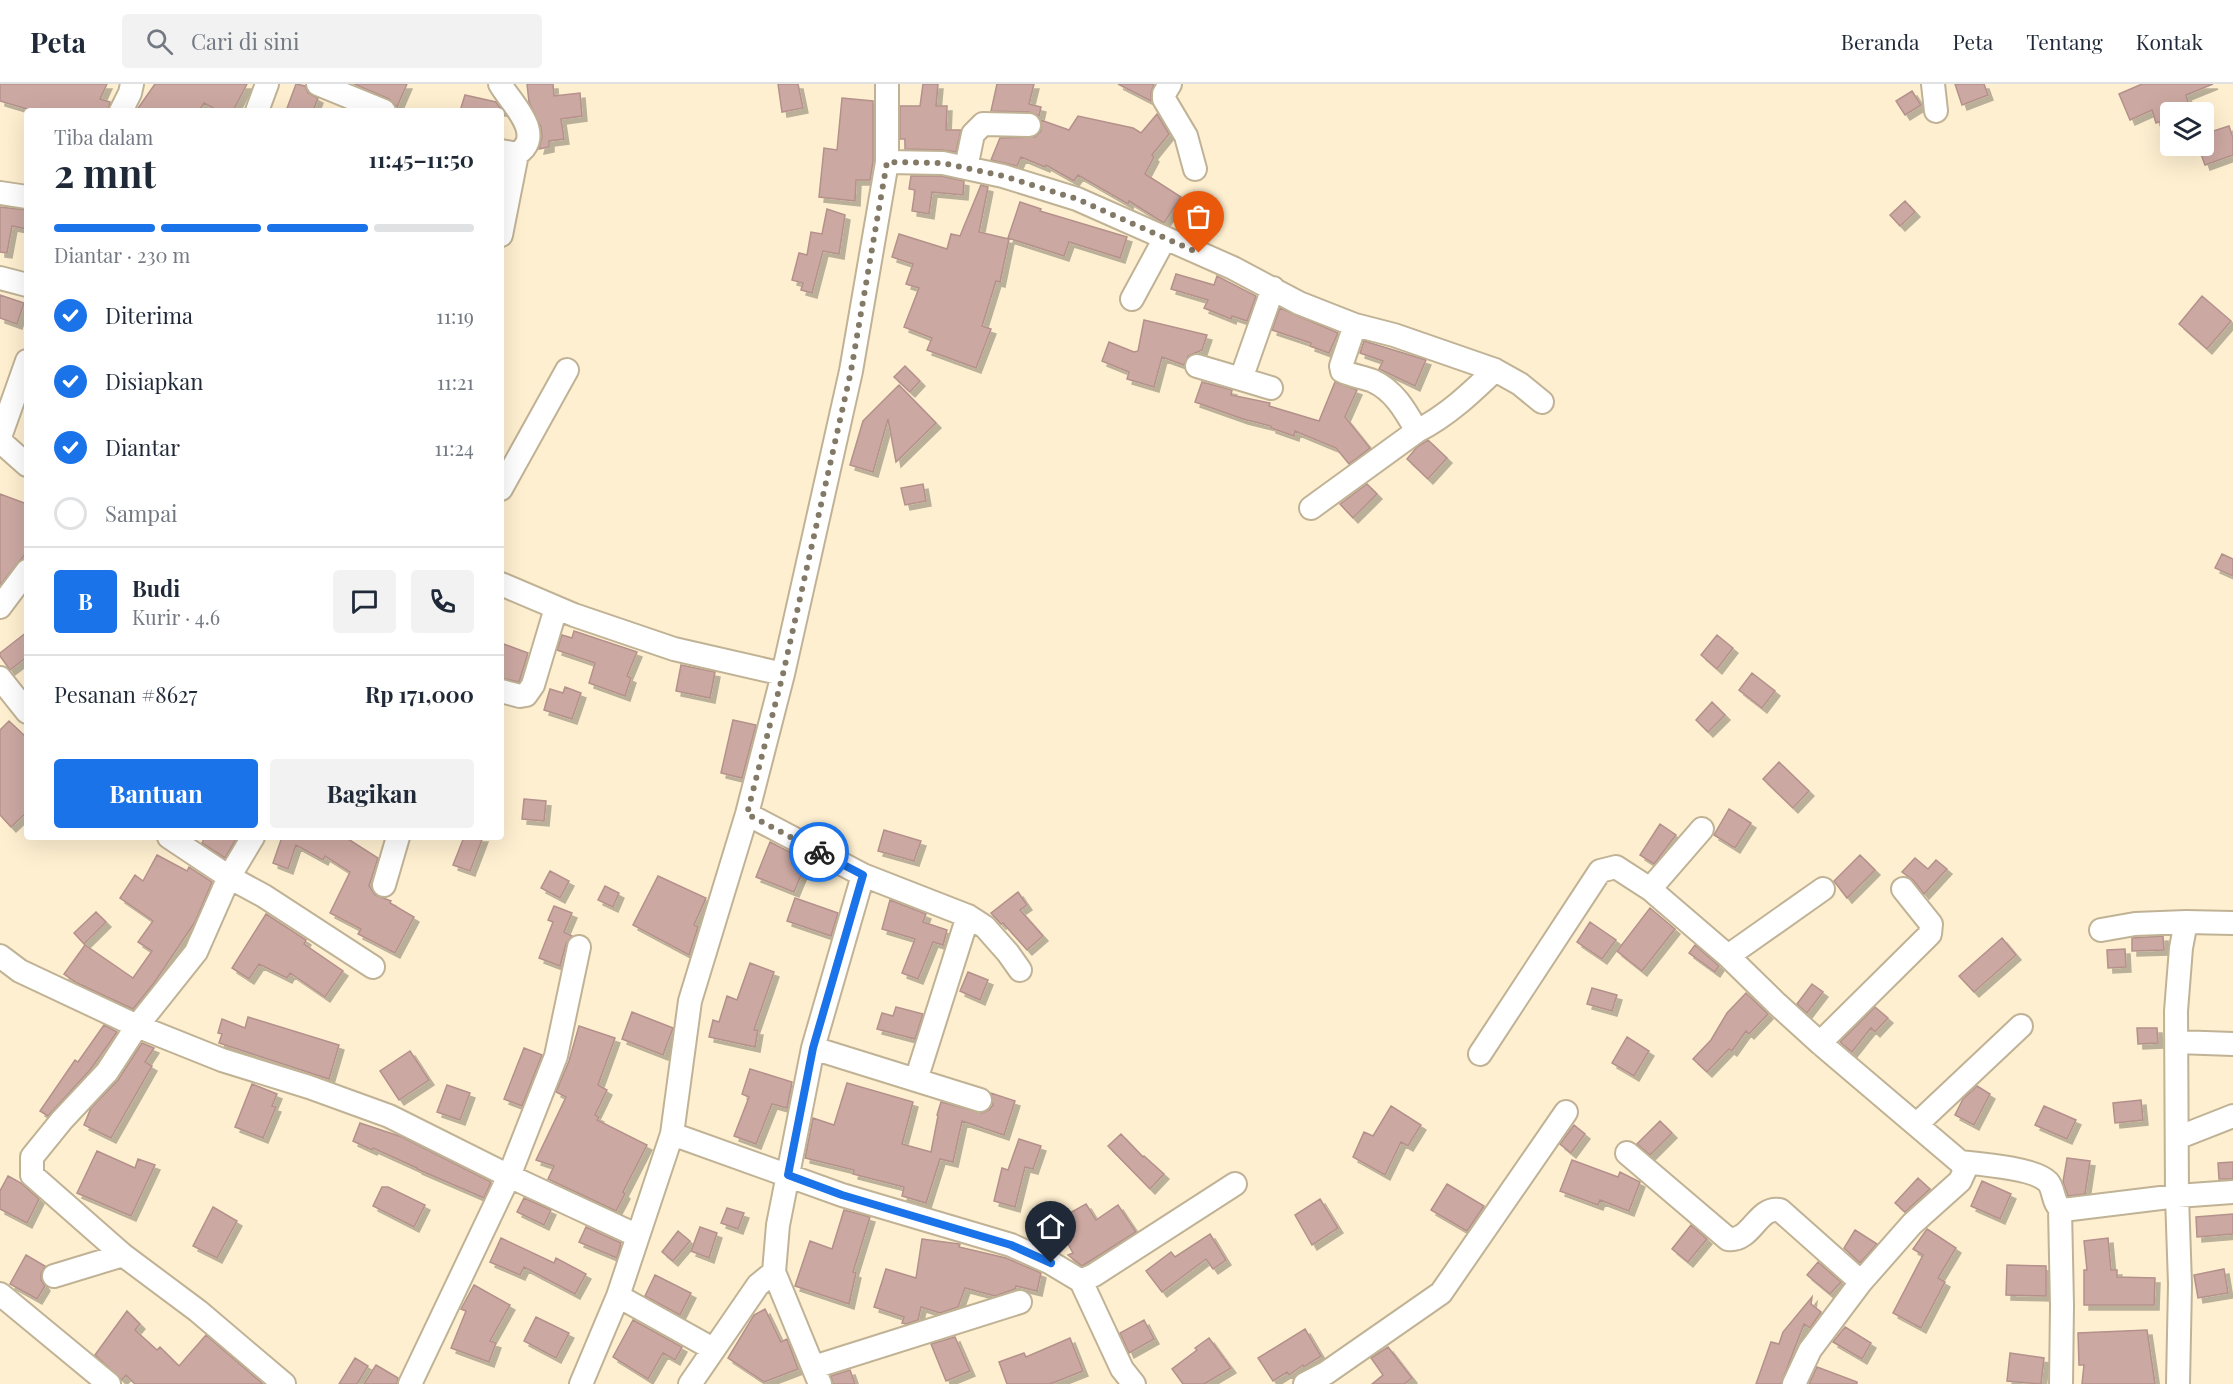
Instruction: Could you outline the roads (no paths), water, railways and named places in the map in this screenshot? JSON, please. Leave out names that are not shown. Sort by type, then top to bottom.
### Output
[{"type":"street","points":[[122,108],[132,84]]},
{"type":"street","points":[[258,108],[267,84]]},
{"type":"street","points":[[318,84],[377,108]]},
{"type":"street","points":[[500,84],[519,108],[527,129],[527,144],[523,150],[509,153],[504,204]]},
{"type":"street","points":[[581,1384],[618,1296],[672,1134],[690,1001],[747,814],[783,674],[851,371],[887,162],[887,84]]},
{"type":"street","points":[[1170,84],[1164,94],[1164,99],[1186,136],[1195,169]]},
{"type":"street","points":[[1933,84],[1936,111]]},
{"type":"street","points":[[966,168],[973,134],[983,124],[1029,124]]},
{"type":"street","points":[[887,162],[943,163],[1003,176],[1077,199],[1233,268],[1299,303],[1355,325],[1394,335],[1495,370],[1520,384],[1542,402]]},
{"type":"street","points":[[0,193],[24,197]]},
{"type":"street","points":[[1132,299],[1165,238]]},
{"type":"street","points":[[0,278],[24,284]]},
{"type":"street","points":[[1240,379],[1273,288]]},
{"type":"street","points":[[1355,325],[1341,366],[1342,371],[1372,380],[1384,387],[1405,411],[1417,431]]},
{"type":"street","points":[[1197,366],[1270,388]]},
{"type":"street","points":[[24,370],[0,439],[24,462]]},
{"type":"street","points":[[504,484],[567,370]]},
{"type":"street","points":[[1311,508],[1417,431],[1433,423],[1466,398],[1495,370]]},
{"type":"street","points":[[0,607],[24,575]]},
{"type":"street","points":[[504,585],[556,608],[674,649],[783,674]]},
{"type":"street","points":[[504,692],[520,696],[526,695],[533,686],[556,608]]},
{"type":"street","points":[[0,678],[24,707]]},
{"type":"street","points":[[747,814],[863,875],[968,916],[985,927],[1020,970]]},
{"type":"street","points":[[1650,889],[1702,830]]},
{"type":"street","points":[[174,840],[372,967]]},
{"type":"street","points":[[251,840],[229,877],[196,952],[137,1026],[107,1072],[62,1120],[32,1157],[32,1175],[123,1255],[198,1311],[284,1384]]},
{"type":"street","points":[[384,885],[397,840]]},
{"type":"street","points":[[1480,1054],[1600,871],[1616,867],[1650,889],[1728,956],[1777,1005],[1820,1043],[1960,1162],[1965,1170],[1960,1181],[1912,1224],[1861,1282],[1810,1350],[1794,1384]]},
{"type":"street","points":[[863,875],[813,1048],[778,1225],[774,1272],[817,1376],[1020,1302]]},
{"type":"street","points":[[1728,956],[1823,889]]},
{"type":"street","points":[[1820,1043],[1930,934],[1931,924],[1903,889]]},
{"type":"street","points":[[916,1080],[968,916]]},
{"type":"street","points":[[2178,1384],[2180,1284],[2176,1138],[2177,1042],[2179,975],[2186,922]]},
{"type":"street","points":[[2101,930],[2135,924],[2233,923]]},
{"type":"street","points":[[410,1384],[508,1176],[556,1056],[579,946]]},
{"type":"street","points":[[0,956],[20,971],[137,1026],[222,1060],[309,1087],[389,1116],[508,1176],[638,1236]]},
{"type":"street","points":[[1917,1124],[2021,1026]]},
{"type":"street","points":[[2177,1042],[2233,1044]]},
{"type":"street","points":[[813,1048],[980,1100]]},
{"type":"street","points":[[1305,1384],[1326,1373],[1441,1293],[1566,1112]]},
{"type":"street","points":[[2176,1138],[2233,1116]]},
{"type":"street","points":[[672,1134],[842,1195],[1011,1245],[1051,1263],[1081,1281],[1122,1369],[1134,1384]]},
{"type":"street","points":[[1627,1154],[1728,1239],[1734,1240],[1742,1236],[1765,1212],[1772,1208],[1780,1210],[1861,1282]]},
{"type":"street","points":[[1960,1162],[2000,1166],[2043,1178],[2050,1184],[2060,1209],[2061,1384]]},
{"type":"street","points":[[1081,1281],[1094,1275],[1235,1184]]},
{"type":"street","points":[[2060,1209],[2233,1192]]},
{"type":"street","points":[[54,1276],[123,1255]]},
{"type":"street","points":[[690,1384],[758,1285],[774,1272]]},
{"type":"street","points":[[0,1294],[109,1384]]},
{"type":"street","points":[[618,1296],[712,1349]]}]
